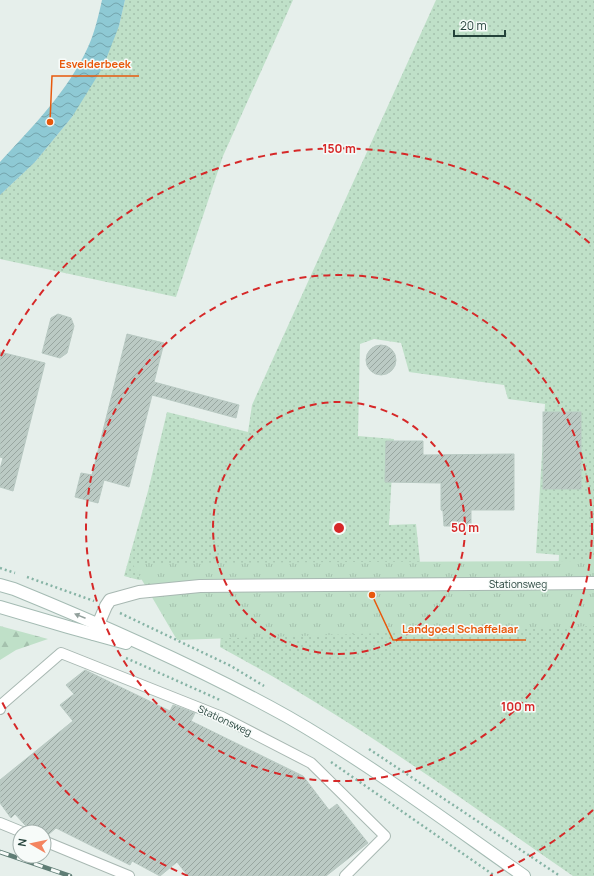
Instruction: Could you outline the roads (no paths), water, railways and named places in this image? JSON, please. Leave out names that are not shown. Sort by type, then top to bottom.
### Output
[{"type":"main road","name":"Stationsweg","points":[[96,629],[110,600],[138,592],[200,586],[594,583]]},
{"type":"main road","points":[[0,585],[14,589],[96,629],[154,650],[216,679],[288,718],[369,768],[524,876]]},
{"type":"main road","points":[[0,607],[96,629]]},
{"type":"lane","name":"Stationsweg","points":[[0,706],[62,653],[222,717],[310,763],[385,836],[345,876]]},
{"type":"lane","points":[[0,823],[12,828]]},
{"type":"lane","points":[[52,844],[129,876]]},
{"type":"water","points":[[102,0],[125,0],[119,26],[103,67],[72,117],[35,162],[0,195],[0,162],[49,108],[80,63],[90,42]]},
{"type":"railway","points":[[0,852],[70,876]]},
{"type":"place","name":"Esvelderbeek","points":[[50,122]]},
{"type":"place","name":"Landgoed Schaffelaar","points":[[372,595]]}]
